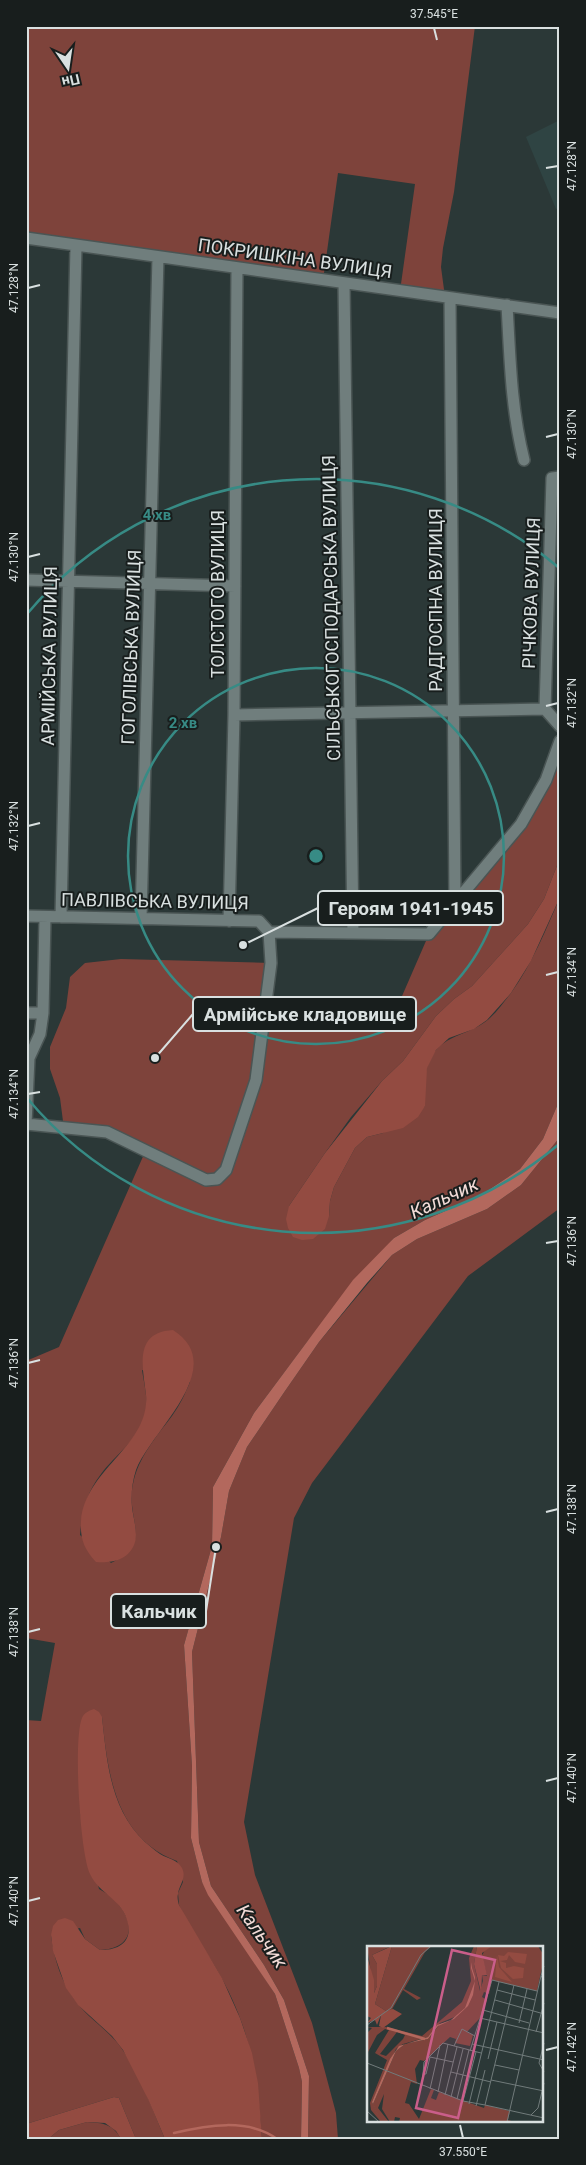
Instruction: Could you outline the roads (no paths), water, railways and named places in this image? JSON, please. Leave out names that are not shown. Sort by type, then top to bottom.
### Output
[{"type":"street","name":"ПОКРИШКІНА ВУЛИЦЯ","points":[[26,238],[560,313]]},
{"type":"street","name":"АРМІЙСЬКА ВУЛИЦЯ","points":[[61,917],[76,246]]},
{"type":"street","name":"ГОГОЛІВСЬКА ВУЛИЦЯ","points":[[141,919],[158,257]]},
{"type":"street","name":"ТОЛСТОГО ВУЛИЦЯ","points":[[230,920],[234,715],[237,268]]},
{"type":"street","name":"СІЛЬСЬКОГОСПОДАРСЬКА ВУЛИЦЯ","points":[[344,283],[354,933]]},
{"type":"street","name":"РАДГОСПНА ВУЛИЦЯ","points":[[450,298],[455,903]]},
{"type":"street","points":[[507,305],[512,397],[516,430],[524,460]]},
{"type":"street","name":"РІЧКОВА ВУЛИЦЯ","points":[[545,710],[556,477]]},
{"type":"street","points":[[26,580],[235,586]]},
{"type":"street","points":[[234,715],[545,710],[560,726]]},
{"type":"street","points":[[455,903],[521,824],[546,780],[560,741]]},
{"type":"street","name":"ПАВЛІВСЬКА ВУЛИЦЯ","points":[[26,916],[259,921],[269,932],[429,934],[455,903]]},
{"type":"street","points":[[45,917],[43,1013],[40,1034],[29,1058],[26,1124],[107,1132],[206,1180],[217,1179],[226,1170],[256,1080],[271,964],[269,932]]},
{"type":"street","points":[[26,1013],[43,1013]]},
{"type":"waterway","points":[[174,2133],[227,2125],[253,2128],[266,2132],[277,2139]]},
{"type":"place","name":"Героям 1941-1945","points":[[243,945]]},
{"type":"place","name":"Армійське кладовище","points":[[155,1058]]},
{"type":"place","name":"Кальчик","points":[[216,1547]]}]
